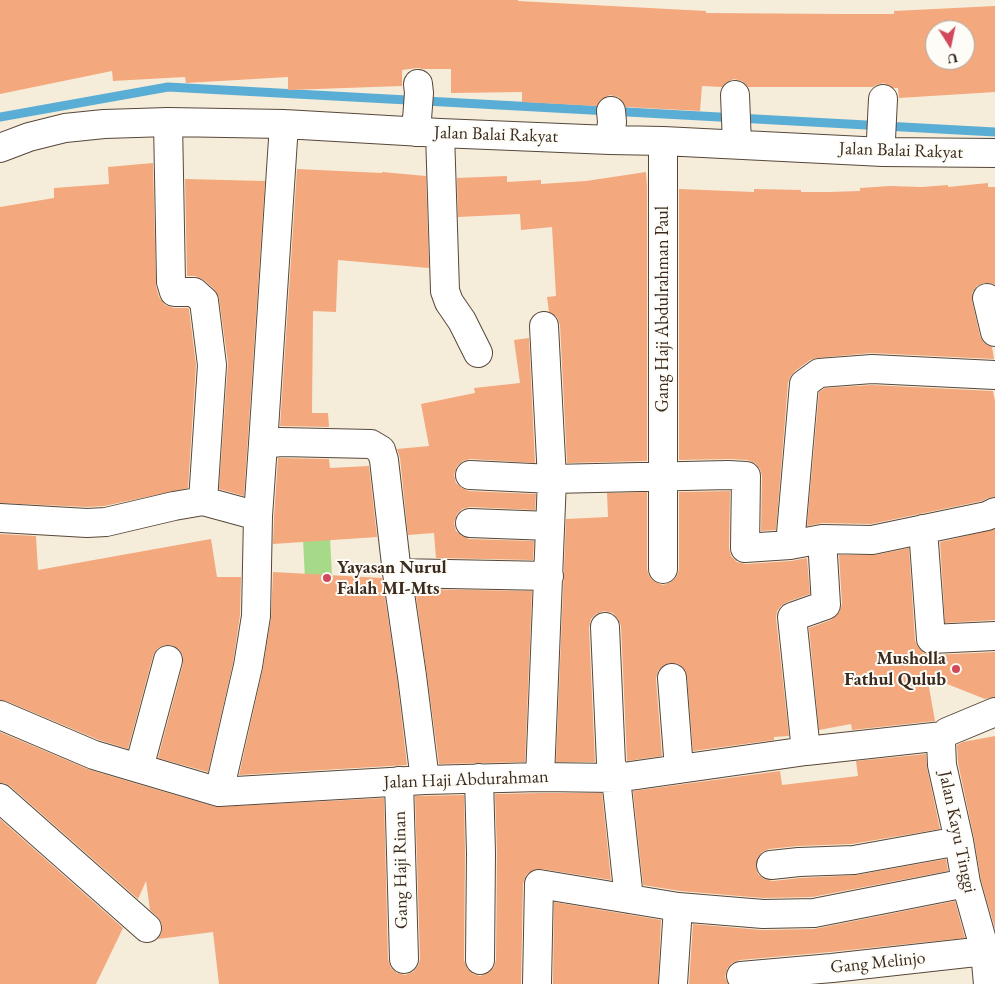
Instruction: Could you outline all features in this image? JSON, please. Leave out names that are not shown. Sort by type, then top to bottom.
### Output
[{"type":"street","name":"Jalan Balai Rakyat","points":[[0,148],[29,137],[65,128],[104,124],[168,122],[284,124],[422,111],[611,124],[663,141],[736,117],[882,126],[995,153]]},
{"type":"street","points":[[422,111],[445,291],[449,302],[462,320],[478,353]]},
{"type":"street","points":[[168,122],[171,282],[174,292],[194,292],[204,301],[212,365],[204,502]]},
{"type":"street","points":[[219,792],[248,666],[256,616],[258,516],[284,124]]},
{"type":"street","name":"Gang Haji Abdulrahman Paul","points":[[663,141],[663,569]]},
{"type":"street","points":[[987,298],[995,332]]},
{"type":"street","points":[[540,777],[552,479],[544,326]]},
{"type":"street","points":[[790,545],[804,384],[819,373],[872,369],[995,375]]},
{"type":"street","name":"Gang Haji Rinan","points":[[263,444],[280,442],[371,444],[381,450],[384,460],[397,573],[412,676],[412,781],[404,959]]},
{"type":"street","points":[[470,475],[552,479],[746,476],[745,548],[790,545],[822,539],[872,540],[987,516],[995,512]]},
{"type":"street","points":[[0,518],[87,523],[106,522],[174,506],[204,502],[258,516]]},
{"type":"street","points":[[470,523],[550,526]]},
{"type":"street","points":[[923,529],[932,640],[995,636]]},
{"type":"street","points":[[806,751],[792,617],[826,604],[822,539]]},
{"type":"street","points":[[397,573],[549,576]]},
{"type":"street","points":[[605,626],[611,763],[616,778],[629,899]]},
{"type":"street","points":[[139,768],[168,660]]},
{"type":"street","points":[[672,678],[679,769]]},
{"type":"street","points":[[943,736],[947,732],[995,712]]},
{"type":"street","name":"Jalan Haji Abdurahman","points":[[0,715],[94,755],[219,792],[479,778],[616,778],[806,751],[943,736]]},
{"type":"street","name":"Jalan Kayu Tinggi","points":[[943,736],[941,742],[942,765],[959,841],[966,883],[985,950],[988,984]]},
{"type":"street","points":[[479,778],[481,853],[480,960]]},
{"type":"street","points":[[0,798],[148,928]]},
{"type":"street","points":[[771,865],[854,860],[959,841]]},
{"type":"street","points":[[537,984],[538,884],[678,908],[763,914],[814,913],[966,883]]},
{"type":"street","points":[[673,984],[678,908]]},
{"type":"street","name":"Gang Melinjo","points":[[741,976],[832,968],[985,950]]},
{"type":"green space","points":[[329,517],[334,617],[307,619],[302,519]]},
{"type":"building","points":[[0,0],[518,0],[706,11],[706,13],[840,14],[894,14],[894,11],[995,6],[995,92],[899,98],[898,88],[893,88],[884,83],[873,87],[748,87],[742,81],[734,79],[722,87],[702,86],[700,111],[626,107],[618,97],[610,95],[602,99],[597,106],[522,102],[522,92],[451,93],[451,69],[417,68],[402,70],[402,86],[288,90],[288,77],[186,83],[185,77],[113,81],[112,71],[0,94]]},
{"type":"building","points":[[153,163],[156,286],[159,297],[165,305],[189,309],[196,365],[188,488],[104,506],[0,503],[0,207],[54,198],[54,188],[109,184],[108,167]]},
{"type":"building","points":[[297,169],[382,172],[426,176],[429,268],[338,260],[336,312],[313,311],[312,413],[328,413],[329,427],[280,426]]},
{"type":"building","points":[[646,172],[647,461],[567,463],[560,325],[557,317],[549,312],[547,297],[556,296],[552,227],[521,230],[520,214],[458,217],[457,178],[507,176],[507,182],[541,180],[541,184],[586,181]]},
{"type":"building","points":[[185,179],[265,181],[244,496],[219,489],[228,363],[219,298],[214,289],[204,280],[195,276],[187,276]]},
{"type":"building","points":[[988,183],[988,187],[995,187],[995,285],[984,283],[977,286],[972,293],[972,301],[980,336],[984,343],[992,347],[994,359],[871,353],[817,358],[810,360],[795,371],[788,383],[776,530],[761,531],[762,476],[760,469],[755,463],[747,460],[729,459],[679,460],[679,189],[754,192],[754,189],[828,192],[860,191],[860,188],[890,186],[922,187],[948,185],[948,187]]},
{"type":"building","points":[[529,338],[535,463],[470,459],[463,461],[457,466],[454,475],[456,483],[469,491],[536,494],[535,510],[470,507],[462,509],[457,514],[454,523],[456,531],[469,539],[534,541],[533,560],[436,558],[434,533],[408,535],[400,458],[397,449],[429,446],[421,404],[475,393],[474,388],[520,383],[514,340]]},
{"type":"building","points":[[872,385],[993,391],[995,401],[995,497],[871,524],[822,523],[807,526],[819,392],[825,388]]},
{"type":"building","points":[[278,458],[329,459],[330,468],[369,466],[377,537],[273,544]]},
{"type":"building","points":[[730,491],[729,548],[731,556],[737,562],[746,564],[807,558],[810,594],[781,606],[777,611],[776,618],[789,736],[774,737],[774,740],[693,751],[687,676],[685,670],[679,664],[670,663],[664,665],[658,671],[656,679],[662,756],[627,761],[621,626],[613,613],[604,611],[596,614],[591,619],[589,628],[595,762],[556,762],[566,519],[608,517],[607,493],[647,492],[647,569],[649,576],[655,582],[663,585],[671,582],[677,576],[679,569],[679,492]]},
{"type":"building","points":[[995,529],[995,620],[945,623],[940,542]]},
{"type":"building","points":[[0,534],[36,536],[38,570],[211,539],[217,577],[241,577],[240,615],[233,663],[208,772],[158,758],[183,664],[183,656],[179,649],[172,645],[164,645],[157,649],[153,656],[128,749],[99,740],[0,700]]},
{"type":"building","points":[[909,548],[915,640],[918,647],[924,653],[932,655],[995,652],[995,697],[985,699],[927,676],[935,721],[852,730],[851,724],[819,730],[809,628],[831,620],[839,613],[842,604],[839,555],[875,555]]},
{"type":"building","points":[[273,572],[382,578],[397,678],[407,765],[239,775],[263,668],[271,618]]},
{"type":"building","points":[[415,589],[532,591],[525,762],[439,764]]},
{"type":"building","points":[[0,732],[90,770],[216,807],[384,798],[388,959],[391,968],[397,973],[405,975],[413,972],[418,966],[420,959],[415,796],[464,795],[464,960],[467,968],[473,974],[480,976],[488,973],[494,967],[496,960],[497,853],[495,794],[602,793],[611,880],[542,869],[533,870],[526,875],[523,884],[521,984],[219,984],[213,932],[158,939],[162,932],[162,924],[158,917],[150,910],[146,881],[138,899],[10,786],[0,783]]},
{"type":"building","points":[[995,736],[995,929],[981,880],[958,763],[957,745],[963,742]]},
{"type":"building","points":[[926,754],[927,768],[940,829],[852,844],[769,849],[762,852],[757,858],[756,867],[758,874],[764,879],[773,881],[857,875],[946,859],[948,871],[812,897],[763,898],[680,891],[643,885],[633,791],[780,771],[782,785],[858,776],[856,761]]},
{"type":"building","points":[[0,819],[123,928],[96,984],[0,984]]},
{"type":"building","points":[[955,901],[965,938],[740,960],[732,963],[727,969],[725,977],[728,984],[689,984],[693,924],[762,930],[814,929]]},
{"type":"building","points":[[554,902],[661,920],[658,984],[553,984]]},
{"type":"waterway","points":[[0,117],[168,87],[995,132]]},
{"type":"place","name":"Yayasan Nurul Falah MI-Mts","points":[[327,578]]},
{"type":"place","name":"Musholla Fathul Qulub","points":[[956,669]]}]
